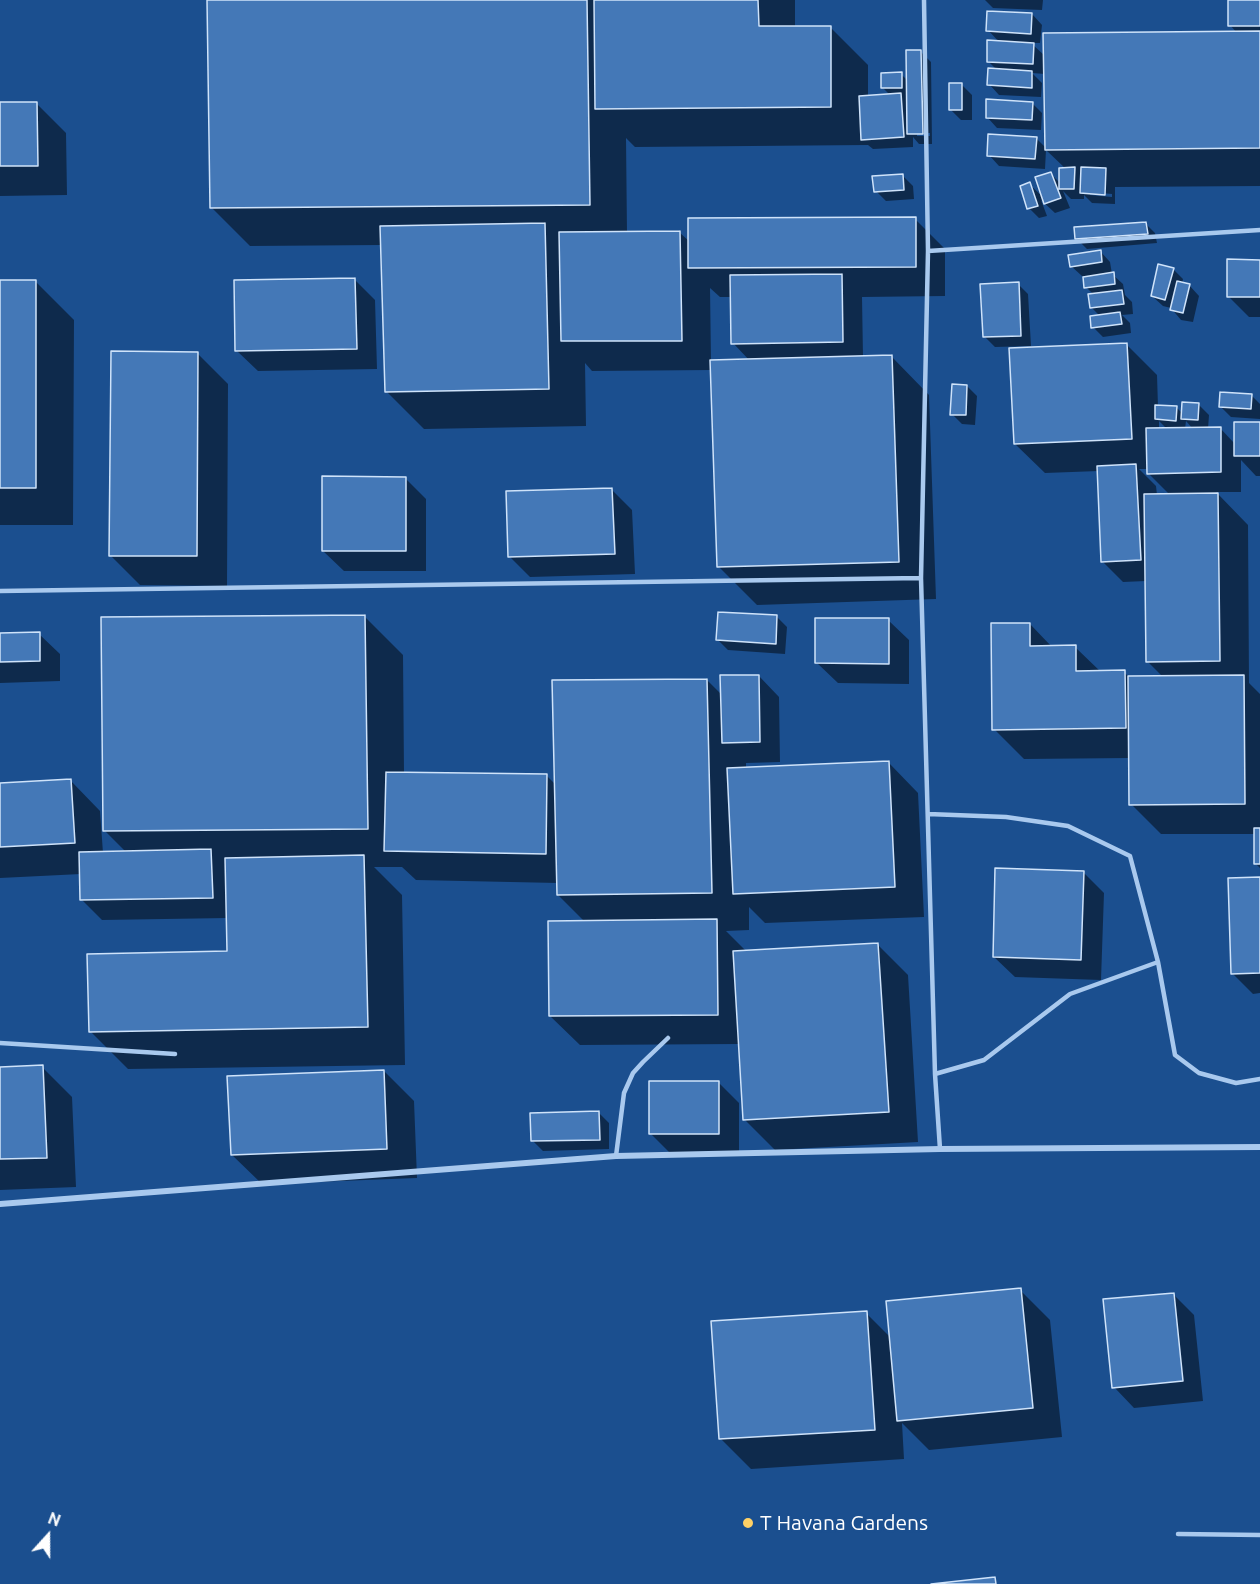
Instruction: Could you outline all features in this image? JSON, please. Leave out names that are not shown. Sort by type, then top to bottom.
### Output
[{"type":"street","points":[[0,1204],[616,1156],[940,1149],[1260,1147]]},
{"type":"lane","points":[[924,0],[928,250],[921,579],[935,1074],[940,1149]]},
{"type":"lane","points":[[928,250],[1260,230]]},
{"type":"lane","points":[[0,591],[921,579]]},
{"type":"lane","points":[[928,814],[1006,817],[1068,826],[1130,856],[1158,962],[1175,1055],[1199,1073],[1236,1083],[1260,1079]]},
{"type":"lane","points":[[935,1074],[984,1059],[1070,994],[1158,962]]},
{"type":"lane","points":[[616,1156],[624,1093],[633,1073],[668,1038]]},
{"type":"lane","points":[[0,1043],[175,1054]]},
{"type":"lane","points":[[1178,1534],[1260,1535]]},
{"type":"building","points":[[207,0],[587,0],[590,205],[210,208]]},
{"type":"building","points":[[594,0],[758,0],[759,26],[831,26],[831,107],[595,109]]},
{"type":"building","points":[[1228,0],[1260,0],[1260,26],[1228,26]]},
{"type":"building","points":[[987,11],[1032,13],[1031,34],[986,31]]},
{"type":"building","points":[[1260,31],[1260,148],[1045,150],[1043,33]]},
{"type":"building","points":[[987,40],[1034,43],[1033,64],[987,62]]},
{"type":"building","points":[[906,50],[921,50],[923,134],[907,134]]},
{"type":"building","points":[[988,68],[1032,71],[1032,88],[987,85]]},
{"type":"building","points":[[902,72],[902,88],[881,88],[881,73]]},
{"type":"building","points":[[949,83],[962,83],[962,110],[949,110]]},
{"type":"building","points":[[901,93],[904,137],[861,140],[859,96]]},
{"type":"building","points":[[986,99],[1033,102],[1032,120],[986,118]]},
{"type":"building","points":[[0,102],[37,102],[38,166],[0,166]]},
{"type":"building","points":[[988,134],[1037,137],[1035,159],[987,156]]},
{"type":"building","points":[[1075,167],[1074,189],[1059,189],[1059,168]]},
{"type":"building","points":[[1081,167],[1106,168],[1105,195],[1080,193]]},
{"type":"building","points":[[1051,172],[1061,198],[1044,204],[1035,177]]},
{"type":"building","points":[[903,174],[904,190],[874,192],[872,176]]},
{"type":"building","points":[[1030,182],[1038,206],[1027,209],[1020,186]]},
{"type":"building","points":[[916,217],[916,267],[688,268],[688,218]]},
{"type":"building","points":[[1146,222],[1148,234],[1075,239],[1074,227]]},
{"type":"building","points":[[545,223],[549,389],[385,392],[380,226]]},
{"type":"building","points":[[680,231],[682,341],[561,341],[559,232]]},
{"type":"building","points":[[1101,250],[1102,262],[1070,267],[1068,255]]},
{"type":"building","points":[[1227,259],[1260,260],[1260,297],[1227,297]]},
{"type":"building","points":[[1158,264],[1174,268],[1165,300],[1151,296]]},
{"type":"building","points":[[1114,272],[1115,284],[1084,288],[1083,277]]},
{"type":"building","points":[[842,274],[843,342],[731,344],[730,275]]},
{"type":"building","points":[[355,278],[357,349],[235,351],[234,280]]},
{"type":"building","points":[[0,280],[36,280],[36,488],[0,488]]},
{"type":"building","points":[[1177,281],[1190,284],[1183,313],[1170,310]]},
{"type":"building","points":[[1019,282],[1021,336],[983,337],[980,284]]},
{"type":"building","points":[[1122,290],[1124,304],[1090,308],[1088,294]]},
{"type":"building","points":[[1120,312],[1122,324],[1091,328],[1090,316]]},
{"type":"building","points":[[1127,343],[1132,439],[1014,444],[1009,348]]},
{"type":"building","points":[[111,351],[198,352],[197,556],[109,556]]},
{"type":"building","points":[[892,355],[899,562],[717,567],[710,360]]},
{"type":"building","points":[[952,384],[967,385],[966,415],[950,415]]},
{"type":"building","points":[[1220,392],[1252,394],[1251,409],[1219,407]]},
{"type":"building","points":[[1182,402],[1199,403],[1198,420],[1181,419]]},
{"type":"building","points":[[1155,405],[1177,406],[1176,421],[1155,419]]},
{"type":"building","points":[[1234,422],[1260,422],[1260,456],[1234,456]]},
{"type":"building","points":[[1221,427],[1221,472],[1147,474],[1146,428]]},
{"type":"building","points":[[1136,464],[1141,560],[1101,562],[1097,466]]},
{"type":"building","points":[[322,476],[406,477],[406,551],[322,551]]},
{"type":"building","points":[[612,488],[615,554],[508,557],[506,491]]},
{"type":"building","points":[[1218,493],[1220,661],[1146,662],[1144,494]]},
{"type":"building","points":[[718,612],[777,615],[776,644],[716,640]]},
{"type":"building","points":[[365,615],[368,829],[103,831],[101,617]]},
{"type":"building","points":[[815,618],[889,618],[889,664],[815,663]]},
{"type":"building","points":[[991,623],[1030,623],[1030,646],[1076,645],[1076,671],[1125,670],[1126,728],[992,730]]},
{"type":"building","points":[[40,632],[40,661],[0,662],[0,633]]},
{"type":"building","points":[[720,675],[759,675],[760,742],[722,743]]},
{"type":"building","points":[[1244,675],[1245,804],[1129,805],[1128,676]]},
{"type":"building","points":[[707,679],[712,893],[557,895],[552,680]]},
{"type":"building","points":[[889,761],[895,887],[733,894],[727,768]]},
{"type":"building","points":[[386,772],[547,774],[546,854],[384,851]]},
{"type":"building","points":[[71,779],[75,843],[0,847],[0,783]]},
{"type":"building","points":[[1254,828],[1260,828],[1260,864],[1254,864]]},
{"type":"building","points":[[211,849],[213,898],[80,900],[79,852]]},
{"type":"building","points":[[364,855],[368,1027],[89,1032],[87,954],[227,951],[225,858]]},
{"type":"building","points":[[995,868],[1084,871],[1081,960],[993,957]]},
{"type":"building","points":[[1260,877],[1260,973],[1231,974],[1228,878]]},
{"type":"building","points":[[717,919],[718,1015],[549,1016],[548,921]]},
{"type":"building","points":[[878,943],[889,1112],[743,1120],[733,951]]},
{"type":"building","points":[[43,1065],[47,1158],[0,1159],[0,1067]]},
{"type":"building","points":[[384,1070],[387,1149],[231,1155],[227,1076]]},
{"type":"building","points":[[649,1081],[719,1081],[719,1134],[649,1134]]},
{"type":"building","points":[[599,1111],[600,1140],[531,1141],[530,1113]]},
{"type":"building","points":[[1021,1288],[1033,1408],[897,1421],[886,1301]]},
{"type":"building","points":[[1174,1293],[1183,1381],[1112,1388],[1103,1299]]},
{"type":"building","points":[[867,1311],[875,1430],[719,1439],[711,1321]]},
{"type":"building","points":[[995,1577],[996,1584],[931,1584]]},
{"type":"place","name":"T Havana Gardens","points":[[748,1523]]}]
